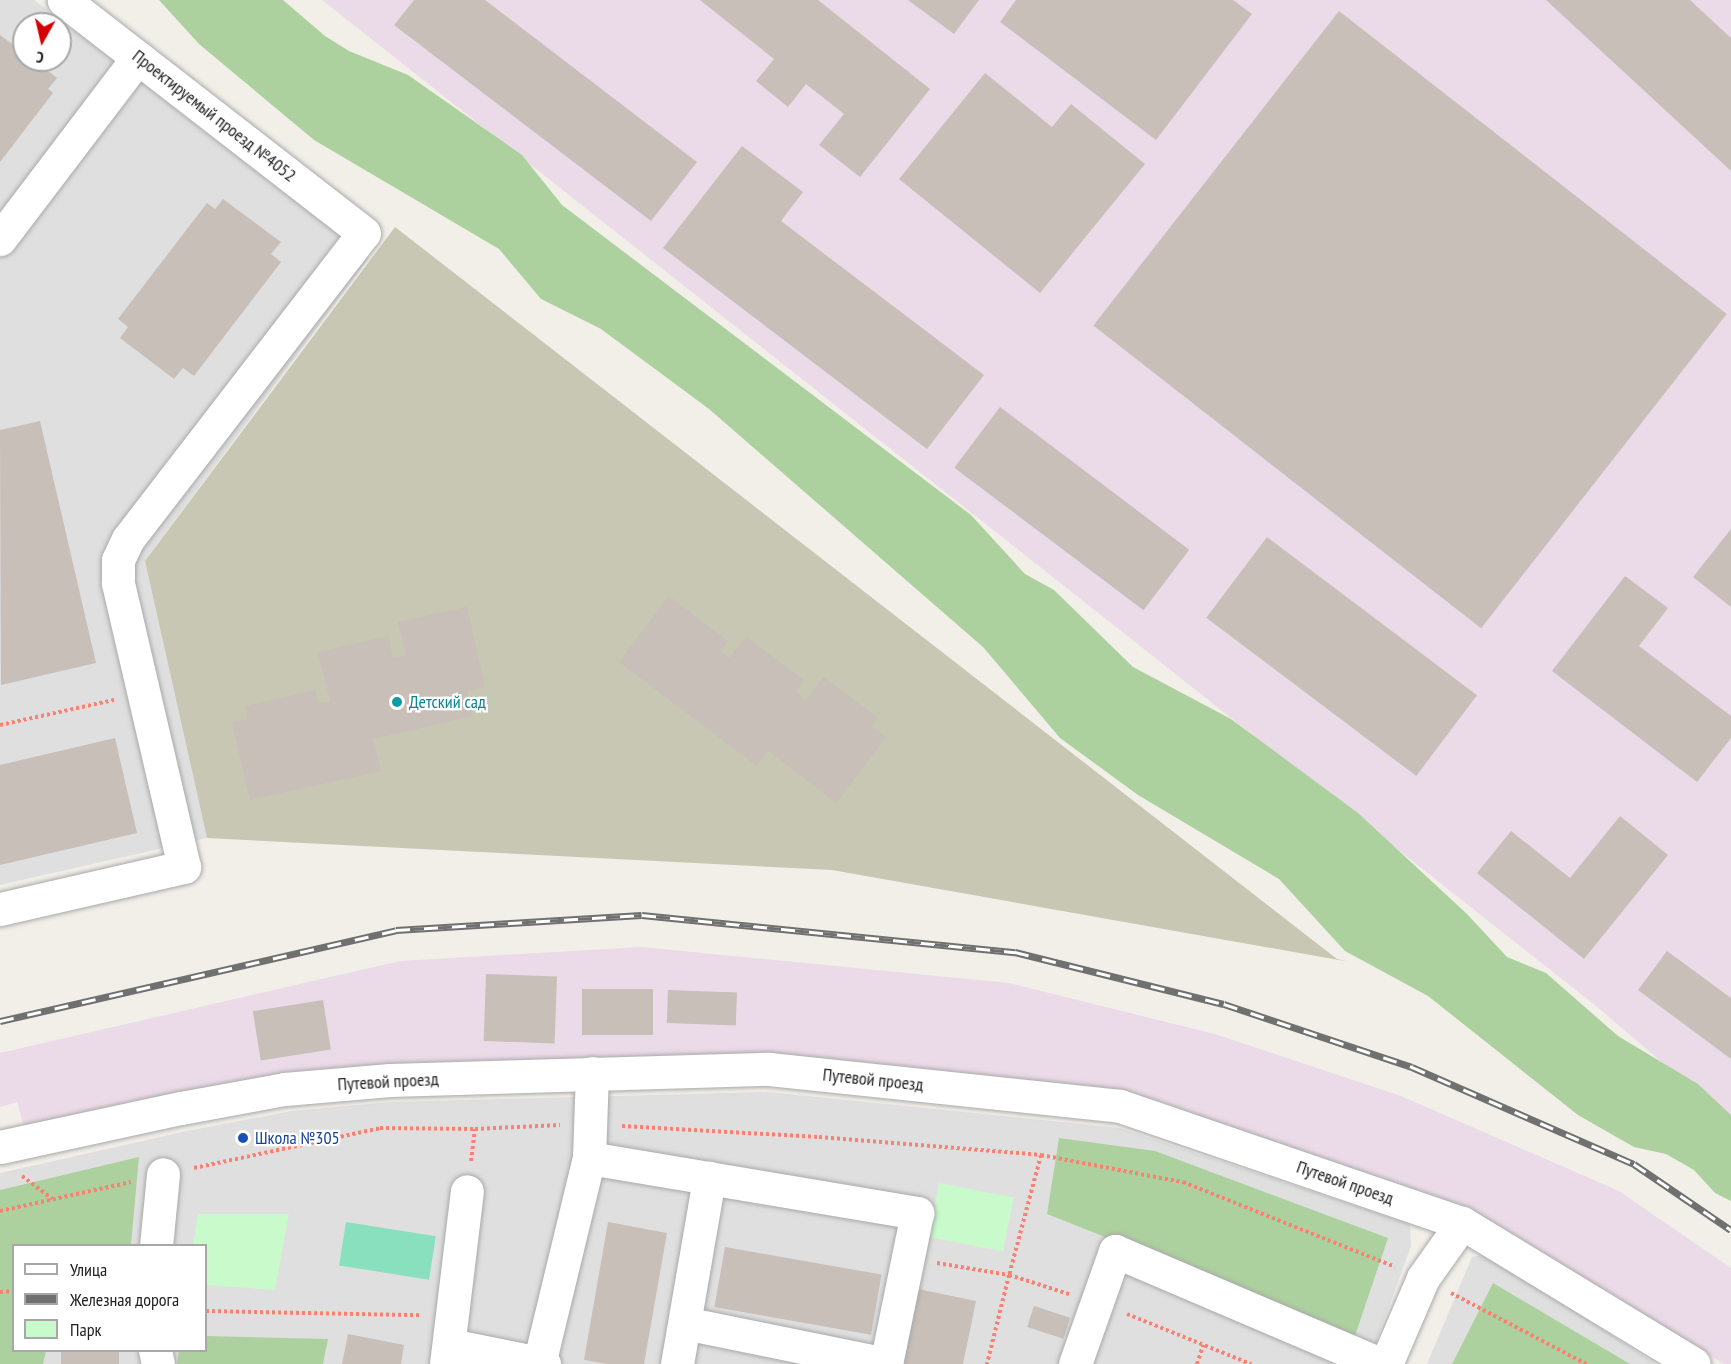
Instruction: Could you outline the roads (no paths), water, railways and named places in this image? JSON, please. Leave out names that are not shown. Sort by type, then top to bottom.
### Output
[{"type":"street","name":"Проектируемый проезд №4052","points":[[0,909],[184,867],[118,583],[117,572],[121,549],[364,233],[64,0]]},
{"type":"street","points":[[0,239],[138,57]]},
{"type":"street","name":"Путевой проезд","points":[[9,1160],[181,1108],[285,1089],[390,1080],[769,1069],[1120,1107],[1462,1223],[1694,1364]]},
{"type":"street","points":[[467,1191],[450,1341],[541,1363],[589,1158],[592,1073]]},
{"type":"street","points":[[589,1158],[917,1214],[886,1364],[685,1323]]},
{"type":"street","points":[[156,1244],[163,1174]]},
{"type":"street","points":[[677,1364],[709,1178]]},
{"type":"street","points":[[1386,1364],[1423,1278],[1462,1223]]},
{"type":"street","points":[[1076,1364],[1115,1251],[1380,1364]]},
{"type":"railway","points":[[0,1021],[396,930],[642,915],[1015,952],[1224,1004],[1412,1067],[1634,1164],[1731,1230]]},
{"type":"place","name":"Детский сад","points":[[397,702]]},
{"type":"place","name":"Школа №305","points":[[243,1138]]}]
